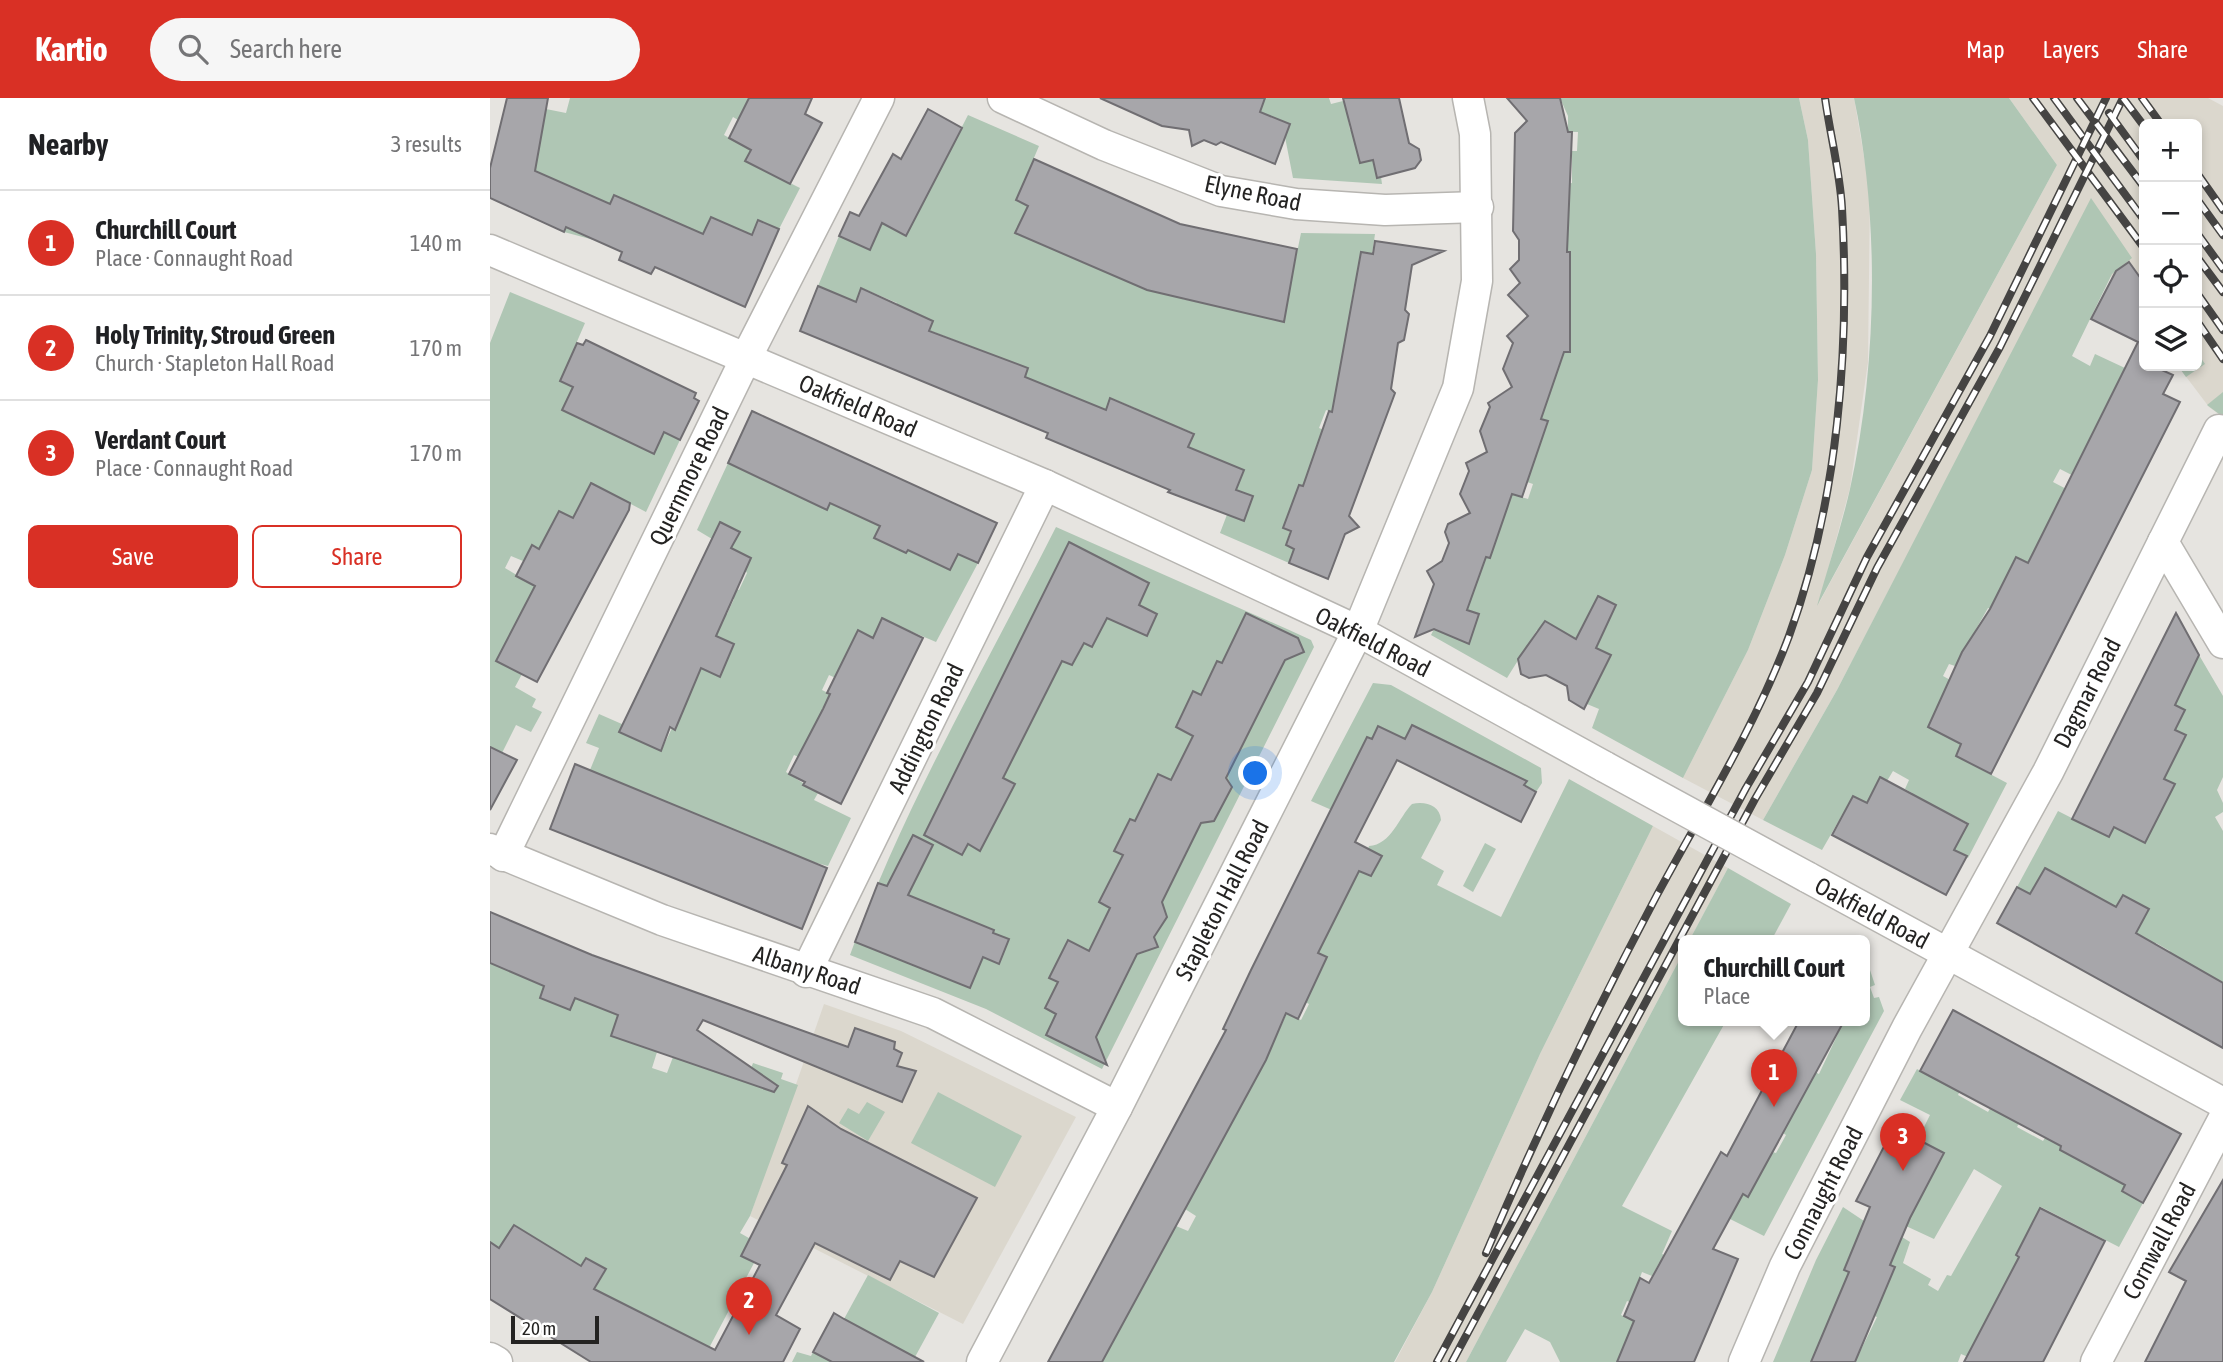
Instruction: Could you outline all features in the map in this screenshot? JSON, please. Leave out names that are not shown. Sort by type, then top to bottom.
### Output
[{"type":"street","name":"Quernmore Road","points":[[496,853],[879,98]]},
{"type":"street","name":"Elyne Road","points":[[1003,98],[1104,145],[1221,191],[1296,204],[1385,210],[1478,207]]},
{"type":"street","name":"Stapleton Hall Road","points":[[982,1362],[1117,1107],[1358,631],[1458,388],[1477,281],[1475,134],[1468,98]]},
{"type":"street","name":"Oakfield Road","points":[[490,250],[1045,485],[1358,631],[2223,1103]]},
{"type":"street","name":"Dagmar Road","points":[[1948,954],[2048,772],[2219,430]]},
{"type":"street","name":"Addington Road","points":[[806,972],[1045,485]]},
{"type":"street","points":[[2163,542],[2223,643]]},
{"type":"street","name":"Albany Road","points":[[496,853],[662,920],[806,972],[933,1013],[1117,1107]]},
{"type":"street","name":"Connaught Road","points":[[1744,1362],[1785,1266],[1948,954]]},
{"type":"street","name":"Cornwall Road","points":[[2096,1362],[2223,1120]]},
{"type":"street","points":[[490,1358],[497,1362]]},
{"type":"shaded area","points":[[1799,98],[1854,98],[1870,192],[1868,362],[1850,488],[1819,603],[2057,165],[2009,98],[2208,98],[2223,106],[2223,417],[2209,407],[2182,371],[2202,371],[2202,119],[2139,119],[2139,318],[2112,279],[2092,200],[1837,690],[1763,820],[1683,778],[1748,650],[1785,555],[1812,470],[1818,380],[1816,254],[1808,140]]},
{"type":"shaded area","points":[[1653,826],[1728,868],[1692,935],[1678,935],[1678,962],[1466,1362],[1395,1362],[1432,1292],[1540,1054]]},
{"type":"shaded area","points":[[824,1004],[901,1031],[1076,1117],[963,1324],[750,1216]]},
{"type":"green space","points":[[570,98],[778,98],[738,120],[733,117],[724,135],[751,150],[746,161],[800,188],[779,229],[758,220],[744,253],[722,222],[711,217],[703,234],[614,195],[594,240],[564,232],[581,192],[522,165],[546,109],[566,113]]},
{"type":"green space","points":[[1265,98],[1329,98],[1331,104],[1355,98],[1347,113],[1350,130],[1364,128],[1357,149],[1360,162],[1373,160],[1377,177],[1381,177],[1382,184],[1293,178],[1285,137],[1290,124],[1260,112]]},
{"type":"green space","points":[[1560,98],[1799,98],[1808,140],[1816,254],[1818,380],[1812,470],[1785,555],[1748,650],[1683,778],[1592,728],[1599,709],[1587,704],[1610,655],[1596,648],[1601,635],[1582,626],[1571,648],[1537,630],[1507,678],[1431,635],[1434,629],[1469,643],[1479,615],[1467,610],[1486,557],[1490,558],[1512,494],[1528,499],[1533,484],[1521,480],[1537,454],[1548,422],[1541,419],[1559,352],[1570,352],[1570,253],[1567,252],[1565,184],[1572,183],[1572,151],[1577,151],[1578,132],[1568,132],[1568,116]]},
{"type":"green space","points":[[1854,98],[2009,98],[2057,165],[1817,606],[1850,489],[1866,394],[1870,344],[1872,294],[1868,193]]},
{"type":"green space","points":[[968,115],[1039,146],[1016,200],[1028,206],[1016,233],[1049,248],[1062,220],[1065,255],[1098,269],[1110,242],[1183,299],[1283,321],[1301,233],[1375,234],[1367,288],[1354,286],[1351,304],[1365,307],[1341,365],[1337,383],[1342,416],[1326,410],[1319,428],[1335,434],[1330,449],[1317,444],[1311,462],[1316,491],[1300,485],[1286,545],[1294,549],[1289,563],[1220,533],[1244,470],[1188,447],[1194,433],[1174,425],[1168,438],[1130,422],[1135,408],[1111,398],[1106,410],[1025,377],[1028,368],[892,316],[897,303],[862,288],[856,302],[818,286],[839,236],[869,250],[883,223],[906,236]]},
{"type":"green space","points":[[2091,198],[2132,258],[2112,274],[2072,356],[2090,366],[2095,354],[2125,368],[2109,400],[2115,403],[2093,486],[2060,469],[2053,482],[2072,492],[2050,573],[2016,557],[2009,570],[2023,626],[1988,608],[1955,666],[1949,664],[1943,676],[1985,699],[1943,700],[1929,727],[1961,744],[1956,756],[2007,783],[1968,858],[1954,850],[1968,823],[1935,806],[1921,831],[1898,820],[1912,793],[1905,789],[1909,780],[1893,771],[1887,781],[1880,778],[1867,803],[1853,796],[1822,850],[1763,820],[1837,690]]},
{"type":"green space","points":[[510,292],[585,323],[560,381],[573,387],[654,453],[664,432],[680,440],[646,512],[591,483],[573,518],[559,511],[546,535],[554,557],[532,545],[523,561],[511,556],[505,568],[538,588],[522,674],[515,687],[536,699],[532,707],[542,712],[531,732],[516,725],[502,753],[490,747],[490,343]]},
{"type":"green space","points":[[2182,371],[2195,371],[2186,377]]},
{"type":"green space","points":[[2223,392],[2223,417],[2207,405]]},
{"type":"green space","points":[[728,463],[827,510],[830,504],[867,520],[884,519],[875,538],[906,553],[912,542],[936,563],[950,570],[958,554],[978,563],[936,642],[882,619],[873,638],[858,630],[847,653],[851,685],[829,675],[822,690],[830,694],[822,709],[837,716],[814,764],[794,755],[786,772],[818,793],[814,800],[851,818],[828,866],[813,862],[806,879],[771,865],[778,847],[750,836],[600,794],[607,777],[590,770],[599,748],[586,743],[599,714],[647,735],[644,743],[661,751],[672,728],[675,729],[693,688],[688,686],[696,666],[720,677],[734,645],[711,634],[719,610],[727,614],[734,599],[728,595],[731,587],[739,590],[747,573],[731,549],[739,533],[720,523],[712,539],[697,530]]},
{"type":"green space","points":[[1056,527],[1311,640],[1314,647],[1102,1069],[986,1009],[850,955],[871,900],[920,792]]},
{"type":"green space","points":[[2199,655],[2223,696],[2223,777],[2217,790],[2223,803],[2223,812],[2215,817],[2223,831],[2223,1001],[2162,969],[2170,951],[2156,943],[2146,960],[2131,920],[2140,925],[2148,909],[2123,895],[2116,907],[2045,869],[2030,894],[2017,887],[2058,811],[2109,837],[2114,827],[2145,843],[2153,828],[2142,823],[2174,784],[2164,779],[2185,735],[2175,730],[2185,710],[2175,705]]},
{"type":"green space","points":[[1373,683],[1391,685],[1541,768],[1542,783],[1536,792],[1524,785],[1526,782],[1413,725],[1405,739],[1378,726],[1372,739],[1367,737],[1334,811],[1311,801]]},
{"type":"green space","points":[[1569,779],[1653,826],[1540,1054],[1432,1292],[1394,1362],[1102,1362],[1176,1226],[1188,1231],[1196,1216],[1185,1209],[1267,1057],[1287,1013],[1301,1020],[1309,1004],[1296,997],[1322,969],[1327,957],[1318,953],[1359,870],[1371,876],[1381,856],[1368,849],[1369,846],[1389,836],[1412,804],[1431,805],[1438,811],[1441,820],[1421,858],[1444,871],[1437,885],[1501,917]]},
{"type":"green space","points":[[1485,843],[1496,849],[1473,892],[1463,886]]},
{"type":"green space","points":[[1728,868],[1791,904],[1774,935],[1692,935]]},
{"type":"green space","points":[[490,962],[545,985],[540,998],[570,1010],[575,998],[618,1015],[611,1036],[663,1033],[652,1068],[667,1073],[673,1057],[746,1082],[753,1063],[783,1073],[781,1079],[798,1085],[750,1216],[740,1233],[763,1246],[709,1348],[660,1321],[655,1329],[589,1290],[594,1278],[599,1281],[606,1270],[587,1258],[576,1274],[544,1243],[514,1225],[499,1248],[490,1242]]},
{"type":"green space","points":[[1678,962],[1678,1026],[1723,1026],[1622,1206],[1672,1231],[1662,1254],[1691,1266],[1687,1275],[1659,1263],[1652,1276],[1642,1272],[1637,1286],[1675,1302],[1655,1313],[1627,1301],[1621,1315],[1634,1321],[1624,1344],[1652,1356],[1621,1354],[1617,1362],[1560,1362],[1550,1342],[1525,1329],[1506,1362],[1466,1362]]},
{"type":"green space","points":[[1870,970],[1875,985],[1870,987]]},
{"type":"green space","points":[[1870,987],[1874,998],[1879,997],[1884,1011],[1764,1236],[1730,1219],[1743,1194],[1748,1197],[1772,1152],[1776,1153],[1786,1135],[1783,1133],[1815,1072],[1819,1074],[1842,1026],[1870,1026]]},
{"type":"green space","points":[[1917,1069],[1937,1080],[1967,1077],[1958,1095],[1988,1112],[2004,1084],[2032,1099],[2017,1127],[2043,1141],[2050,1130],[2144,1160],[2122,1191],[2143,1203],[2119,1247],[2041,1207],[2016,1255],[2045,1270],[1980,1362],[1961,1354],[1958,1362],[1855,1362],[1877,1317],[1874,1316],[1895,1267],[1890,1265],[1902,1237],[1910,1242],[1903,1263],[1931,1279],[1928,1285],[1938,1291],[1947,1275],[1951,1276],[2002,1186],[1974,1169],[1934,1239],[1906,1226],[1944,1153],[1918,1139],[1930,1115],[1900,1100]]},
{"type":"green space","points":[[938,1092],[1022,1136],[995,1187],[911,1143]]},
{"type":"green space","points":[[867,1102],[885,1112],[868,1141],[839,1123],[848,1108],[859,1114]]},
{"type":"green space","points":[[1843,1207],[1864,1221],[1844,1269],[1849,1272],[1811,1362],[1773,1362],[1816,1260]]},
{"type":"green space","points":[[868,1275],[939,1313],[915,1357],[844,1319]]},
{"type":"green space","points":[[797,1352],[811,1356],[813,1352],[837,1362],[792,1362]]},
{"type":"building","points":[[507,98],[548,98],[535,171],[610,204],[614,195],[703,234],[711,217],[752,235],[758,220],[779,229],[745,307],[655,267],[651,274],[619,260],[622,252],[566,227],[564,232],[490,198],[490,168]]},
{"type":"building","points":[[749,98],[812,98],[805,114],[822,123],[790,184],[745,161],[751,150],[729,138]]},
{"type":"building","points":[[1100,98],[1265,98],[1260,112],[1290,124],[1275,164],[1221,142],[1216,145],[1204,140],[1192,146],[1189,130],[1162,126]]},
{"type":"building","points":[[1343,98],[1399,98],[1409,143],[1419,149],[1421,160],[1415,168],[1377,178],[1373,160],[1360,163]]},
{"type":"building","points":[[1507,98],[1560,98],[1568,132],[1572,132],[1567,252],[1570,252],[1570,352],[1564,352],[1541,419],[1548,421],[1522,497],[1512,494],[1490,558],[1486,557],[1467,610],[1479,614],[1469,644],[1434,629],[1415,637],[1434,584],[1427,571],[1442,561],[1449,543],[1445,532],[1448,524],[1470,513],[1460,494],[1469,471],[1466,463],[1487,452],[1480,431],[1490,407],[1488,403],[1512,387],[1503,369],[1513,343],[1507,336],[1528,316],[1508,295],[1520,283],[1510,269],[1519,260],[1519,240],[1513,231],[1515,133],[1527,121]]},
{"type":"building","points":[[928,109],[962,128],[906,236],[882,223],[870,250],[839,236],[850,212],[859,216],[893,154],[901,159]]},
{"type":"building","points":[[1034,159],[1180,224],[1297,249],[1284,322],[1147,290],[1015,233],[1028,206],[1016,200]]},
{"type":"building","points":[[1375,241],[1444,251],[1412,265],[1405,310],[1409,314],[1404,340],[1398,343],[1391,389],[1395,393],[1349,516],[1359,527],[1345,534],[1328,579],[1289,563],[1294,549],[1286,545],[1291,531],[1283,528],[1299,485],[1303,486],[1329,411],[1332,412],[1361,252],[1373,254]]},
{"type":"building","points":[[2129,262],[2139,276],[2139,371],[2164,371],[2173,375],[2163,394],[2180,402],[1991,774],[1956,756],[1961,744],[1928,727],[1962,652],[1990,609],[2016,557],[2028,563],[2138,342],[2091,319],[2116,271]]},
{"type":"building","points":[[818,286],[856,302],[861,288],[933,321],[929,331],[1028,368],[1025,377],[1106,410],[1110,398],[1194,434],[1188,447],[1244,470],[1236,490],[1253,496],[1244,521],[1168,492],[1170,490],[1046,438],[1048,433],[800,331]]},
{"type":"building","points":[[586,340],[696,393],[694,398],[699,401],[680,440],[664,432],[654,454],[562,410],[573,387],[560,381],[577,343],[583,345]]},
{"type":"building","points":[[752,411],[997,523],[978,563],[958,554],[950,570],[908,550],[906,553],[874,538],[880,526],[830,503],[827,510],[728,463]]},
{"type":"building","points":[[591,483],[630,503],[629,510],[537,682],[496,661],[535,586],[516,576],[532,545],[539,549],[559,511],[573,518]]},
{"type":"building","points":[[720,522],[740,532],[731,548],[751,558],[716,636],[734,644],[720,677],[701,668],[675,730],[670,727],[661,751],[619,732]]},
{"type":"building","points":[[1069,542],[1149,583],[1139,605],[1157,614],[1147,636],[1107,618],[1092,647],[1084,643],[1072,665],[1062,661],[1003,778],[1015,784],[980,851],[968,844],[962,855],[924,835]]},
{"type":"building","points":[[1598,596],[1616,605],[1596,648],[1611,655],[1584,709],[1569,700],[1567,686],[1546,675],[1529,678],[1521,674],[1518,659],[1545,621],[1576,639]]},
{"type":"building","points":[[1246,613],[1298,638],[1304,652],[1285,660],[1226,778],[1232,787],[1214,821],[1201,823],[1162,902],[1167,917],[1154,937],[1158,947],[1137,954],[1096,1037],[1107,1065],[1046,1035],[1056,1014],[1045,1008],[1058,982],[1049,978],[1068,940],[1089,951],[1110,908],[1099,902],[1123,855],[1114,851],[1130,819],[1135,821],[1158,774],[1171,780],[1193,736],[1176,727],[1193,691],[1201,695],[1217,661],[1222,663]]},
{"type":"building","points":[[2176,613],[2199,655],[2175,705],[2185,710],[2175,730],[2186,735],[2164,779],[2175,784],[2145,843],[2114,827],[2109,837],[2072,819]]},
{"type":"building","points":[[882,618],[923,638],[841,804],[803,785],[805,782],[789,774],[823,709],[830,694],[827,693],[858,630],[873,638]]},
{"type":"building","points":[[1412,725],[1527,781],[1524,785],[1536,792],[1521,822],[1397,760],[1355,842],[1382,856],[1371,876],[1359,871],[1318,953],[1327,957],[1298,1019],[1286,1013],[1266,1060],[1102,1362],[1048,1362],[1226,1030],[1223,1029],[1251,970],[1367,737],[1372,739],[1378,726],[1405,739]]},
{"type":"building","points":[[490,747],[517,760],[490,810]]},
{"type":"building","points":[[575,764],[827,868],[802,929],[550,829]]},
{"type":"building","points":[[1880,777],[1968,824],[1954,850],[1967,856],[1946,895],[1832,835],[1853,796],[1867,803]]},
{"type":"building","points":[[913,835],[933,845],[908,895],[994,930],[993,933],[1009,939],[999,964],[983,957],[970,988],[855,942],[878,883],[887,886]]},
{"type":"building","points":[[2045,868],[2116,907],[2123,895],[2149,909],[2136,933],[2223,983],[2223,1048],[1997,923],[2017,887],[2030,894]]},
{"type":"building","points":[[490,912],[592,955],[848,1047],[855,1028],[895,1042],[894,1049],[902,1053],[897,1066],[916,1071],[902,1102],[703,1020],[697,1030],[778,1086],[774,1092],[611,1036],[618,1015],[575,998],[570,1010],[540,998],[544,986],[490,963]]},
{"type":"building","points":[[1953,1010],[2181,1134],[2143,1203],[2122,1191],[2125,1185],[2060,1150],[2061,1146],[1920,1071]]},
{"type":"building","points":[[1796,1026],[1841,1026],[1748,1197],[1743,1194],[1713,1249],[1738,1259],[1694,1362],[1617,1362],[1634,1321],[1624,1316],[1640,1278],[1649,1283],[1721,1152],[1727,1156]]},
{"type":"building","points":[[808,1106],[841,1129],[977,1198],[934,1277],[900,1261],[890,1280],[815,1243],[776,1315],[800,1329],[783,1362],[591,1362],[490,1299],[490,1242],[499,1248],[514,1225],[581,1266],[586,1258],[606,1269],[594,1289],[715,1350],[760,1265],[741,1256],[787,1165],[782,1163]]},
{"type":"building","points":[[1894,1127],[1944,1153],[1910,1218],[1890,1265],[1895,1267],[1855,1362],[1811,1362],[1849,1272],[1844,1270],[1870,1207],[1856,1201]]},
{"type":"building","points":[[2223,1180],[2223,1362],[2145,1362],[2186,1281],[2169,1272]]},
{"type":"building","points":[[2040,1208],[2105,1241],[2043,1362],[1964,1362],[2019,1257],[2016,1255]]},
{"type":"building","points":[[834,1313],[924,1362],[832,1362],[813,1352]]},
{"type":"railway","points":[[1486,1253],[1611,983],[1728,768],[1760,703],[1789,636],[1806,585],[1829,479],[1842,370],[1844,261],[1841,194],[1825,98]]},
{"type":"railway","points":[[2033,98],[2142,245]]},
{"type":"railway","points":[[2054,98],[2139,213]]},
{"type":"railway","points":[[2077,98],[2140,182]]},
{"type":"railway","points":[[1437,1362],[1746,788],[1808,682],[1867,557],[1990,336],[2106,98]]},
{"type":"railway","points":[[2123,98],[2139,119]]},
{"type":"railway","points":[[1682,935],[1755,799],[1817,693],[1877,568],[2000,347],[2123,98]]},
{"type":"railway","points":[[2142,98],[2157,119]]},
{"type":"railway","points":[[2109,113],[2139,154]]},
{"type":"railway","points":[[2202,180],[2223,210]]},
{"type":"railway","points":[[2202,206],[2223,235]]},
{"type":"railway","points":[[2202,240],[2223,269]]},
{"type":"railway","points":[[2202,264],[2223,292]]},
{"type":"railway","points":[[2202,300],[2223,330]]},
{"type":"railway","points":[[2202,328],[2223,359]]},
{"type":"railway","points":[[1452,1362],[1678,942]]},
{"type":"place","name":"Churchill Court","points":[[1774,1107]]},
{"type":"place","name":"Verdant Court","points":[[1903,1171]]},
{"type":"place","name":"Holy Trinity, Stroud Green","points":[[749,1335]]}]
